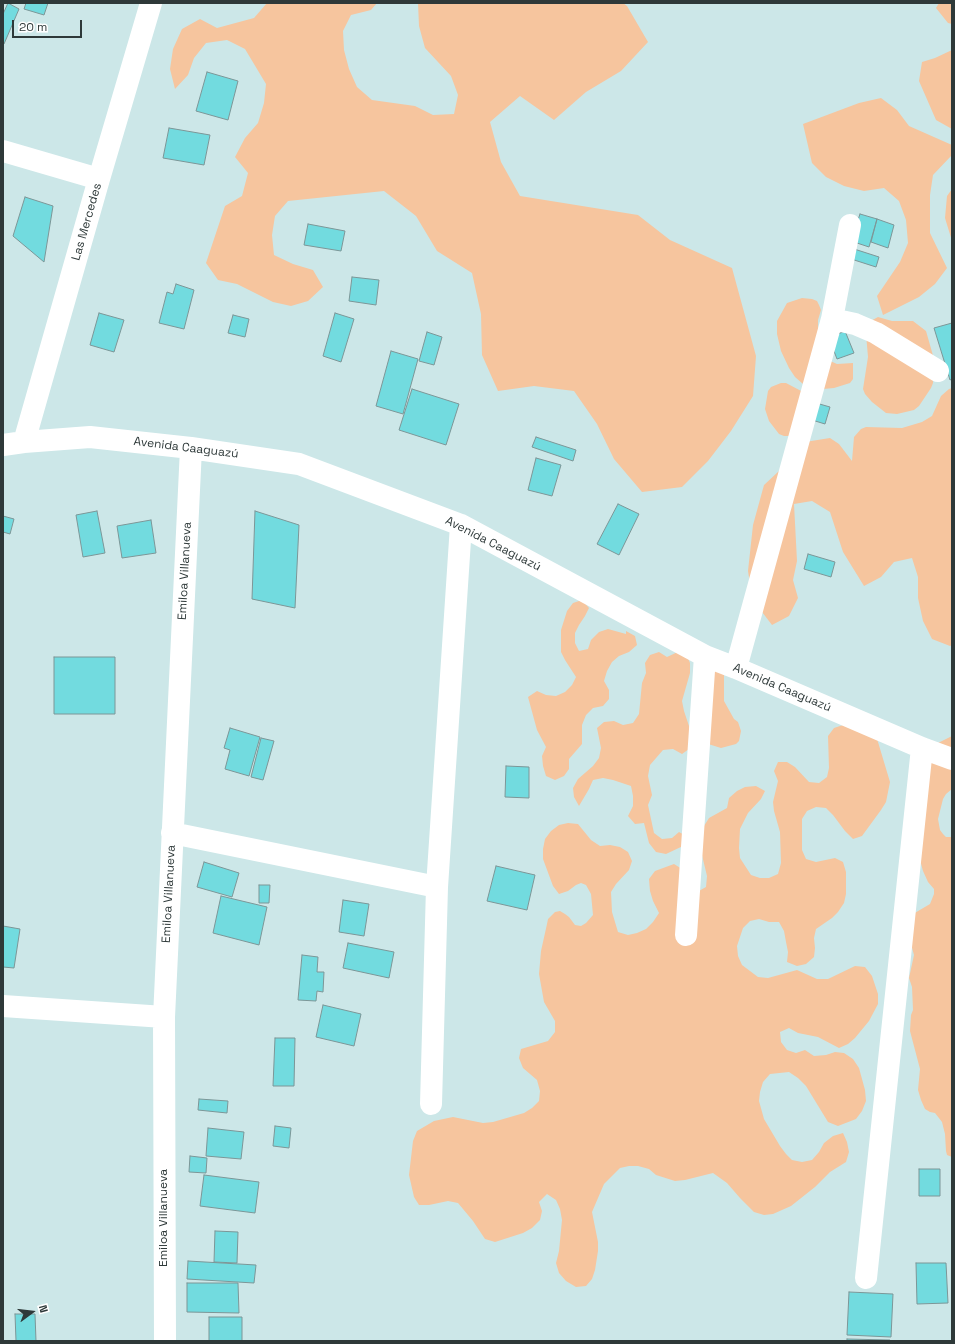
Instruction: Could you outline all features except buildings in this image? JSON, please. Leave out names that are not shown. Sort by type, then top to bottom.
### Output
[{"type":"street","name":"Las Mercedes","points":[[24,442],[151,3]]},
{"type":"street","points":[[3,151],[99,179]]},
{"type":"street","points":[[736,668],[832,319],[850,224]]},
{"type":"street","points":[[832,319],[855,324],[876,334],[938,371]]},
{"type":"street","name":"Avenida Caaguazú","points":[[3,445],[90,437],[191,448],[299,464],[461,525],[705,656],[922,748],[952,759]]},
{"type":"street","name":"Emiloa Villanueva","points":[[165,1341],[164,1017],[191,448]]},
{"type":"street","points":[[431,1104],[437,887],[461,525]]},
{"type":"street","points":[[686,935],[705,656]]},
{"type":"street","points":[[866,1278],[922,748]]},
{"type":"street","points":[[172,833],[437,887]]},
{"type":"street","points":[[3,1006],[164,1017]]},
{"type":"shaded area","points":[[267,3],[377,3],[371,10],[351,15],[343,31],[344,50],[349,69],[357,87],[372,100],[415,106],[433,115],[454,114],[458,95],[451,76],[425,48],[419,26],[418,3],[623,3],[627,6],[648,42],[621,71],[586,92],[554,120],[520,96],[490,122],[501,162],[520,196],[638,215],[670,240],[732,268],[756,356],[753,396],[731,431],[708,461],[682,487],[642,492],[614,459],[597,424],[574,391],[534,386],[498,391],[482,355],[481,314],[472,273],[437,251],[416,216],[384,191],[288,201],[275,216],[272,235],[274,255],[293,264],[313,270],[323,287],[308,301],[291,306],[273,302],[237,284],[218,280],[206,263],[225,206],[242,196],[248,173],[235,157],[245,138],[258,123],[264,103],[266,84],[245,49],[227,40],[206,43],[194,58],[188,75],[175,89],[170,69],[173,49],[182,29],[200,19],[217,28],[254,18]]},
{"type":"shaded area","points":[[939,3],[952,3],[952,24],[948,23],[936,8]]},
{"type":"shaded area","points":[[952,50],[952,129],[936,120],[919,81],[922,62]]},
{"type":"shaded area","points":[[881,98],[897,110],[909,126],[952,145],[952,155],[933,175],[930,195],[930,233],[947,268],[935,284],[919,297],[883,315],[877,296],[900,262],[908,243],[906,220],[899,201],[884,188],[864,191],[844,186],[826,177],[812,163],[803,124],[859,103]]},
{"type":"shaded area","points":[[952,189],[952,241],[945,218],[947,196]]},
{"type":"shaded area","points":[[802,298],[817,301],[819,305],[821,310],[818,320],[818,338],[828,360],[837,364],[853,363],[853,379],[850,383],[834,388],[823,389],[803,384],[795,377],[789,368],[781,351],[777,334],[777,321],[787,303]]},
{"type":"shaded area","points":[[878,317],[892,321],[913,321],[926,331],[934,359],[933,383],[919,406],[914,410],[897,414],[886,413],[872,402],[865,394],[863,389],[868,357],[866,334],[869,322]]},
{"type":"shaded area","points":[[781,383],[786,383],[805,393],[789,436],[779,434],[769,421],[765,409],[768,391],[771,387]]},
{"type":"shaded area","points":[[952,388],[952,645],[950,646],[932,639],[923,621],[918,598],[918,577],[912,558],[894,562],[881,577],[864,586],[843,552],[830,512],[812,501],[794,504],[797,561],[793,580],[798,598],[789,616],[772,625],[759,608],[751,590],[748,571],[753,525],[764,485],[779,471],[789,453],[805,442],[830,438],[839,444],[852,461],[854,437],[861,429],[866,427],[902,428],[922,422],[932,416],[941,396]]},
{"type":"shaded area","points":[[582,600],[589,608],[575,633],[575,643],[579,651],[588,649],[591,640],[599,632],[608,629],[626,634],[626,631],[635,636],[637,645],[629,652],[619,656],[612,662],[604,681],[609,690],[609,699],[603,706],[593,708],[586,715],[582,725],[582,744],[569,759],[569,769],[564,776],[555,780],[546,776],[542,756],[546,747],[537,730],[528,697],[537,691],[546,695],[556,696],[565,692],[572,685],[576,677],[561,652],[561,630],[567,611],[573,603]]},
{"type":"shaded area","points":[[684,649],[690,663],[690,673],[682,701],[690,729],[689,749],[682,754],[673,749],[663,750],[650,765],[648,776],[652,795],[648,805],[654,833],[662,839],[672,838],[679,832],[688,837],[683,846],[666,854],[656,852],[649,843],[644,823],[635,824],[628,816],[633,806],[631,786],[603,778],[593,780],[579,806],[574,797],[573,788],[578,779],[593,766],[599,758],[601,748],[597,728],[604,722],[614,721],[623,725],[633,723],[639,714],[642,683],[646,673],[645,663],[650,655],[659,652],[667,657]]},
{"type":"shaded area","points":[[709,663],[724,675],[724,701],[734,719],[738,722],[741,731],[739,741],[736,744],[721,748],[705,743]]},
{"type":"shaded area","points":[[852,722],[875,732],[890,782],[886,802],[862,836],[853,839],[826,808],[816,807],[807,811],[802,819],[802,850],[806,859],[816,862],[835,858],[843,862],[846,872],[846,894],[844,903],[832,918],[816,929],[814,938],[814,957],[806,964],[797,966],[787,962],[788,952],[784,931],[779,922],[769,922],[759,919],[750,921],[743,928],[737,946],[738,956],[742,965],[758,977],[768,978],[797,970],[817,979],[828,979],[855,966],[865,967],[872,976],[878,994],[878,1004],[869,1021],[848,1044],[839,1048],[818,1037],[798,1033],[789,1028],[780,1032],[781,1042],[787,1050],[796,1053],[805,1050],[814,1056],[826,1055],[835,1052],[844,1053],[853,1059],[859,1068],[865,1090],[866,1101],[862,1111],[856,1119],[838,1126],[828,1122],[806,1086],[789,1072],[770,1074],[763,1082],[760,1092],[759,1101],[764,1119],[780,1146],[792,1160],[802,1162],[812,1160],[824,1143],[833,1136],[843,1133],[849,1152],[846,1162],[830,1172],[815,1187],[791,1206],[773,1214],[764,1215],[754,1212],[727,1183],[713,1173],[675,1181],[656,1175],[649,1169],[638,1166],[620,1168],[604,1184],[592,1212],[598,1242],[598,1251],[592,1279],[586,1286],[576,1287],[566,1281],[559,1273],[556,1263],[559,1251],[562,1220],[560,1209],[556,1200],[547,1194],[539,1202],[542,1211],[540,1220],[532,1228],[523,1233],[495,1242],[485,1239],[473,1221],[458,1203],[448,1201],[429,1205],[419,1205],[414,1197],[409,1175],[413,1141],[417,1131],[434,1121],[453,1117],[483,1123],[493,1122],[524,1113],[539,1101],[540,1091],[537,1080],[523,1068],[519,1058],[521,1049],[548,1041],[555,1032],[555,1021],[544,1002],[539,974],[541,951],[548,919],[555,912],[560,911],[569,917],[575,925],[581,926],[593,915],[591,894],[586,885],[581,883],[568,891],[559,894],[553,886],[543,859],[545,839],[551,831],[559,825],[568,823],[578,824],[591,840],[600,846],[610,845],[620,847],[628,852],[632,861],[629,870],[611,892],[612,912],[618,932],[628,935],[637,933],[646,929],[659,913],[650,891],[649,879],[655,871],[674,864],[682,869],[697,892],[706,887],[707,876],[700,847],[704,826],[709,818],[727,808],[729,798],[737,791],[745,787],[756,786],[765,791],[761,799],[748,813],[740,829],[740,858],[751,875],[760,878],[769,878],[778,874],[781,863],[780,832],[773,802],[778,781],[774,771],[778,762],[787,762],[795,767],[809,782],[819,783],[827,777],[829,768],[828,736],[834,728]]},
{"type":"shaded area","points":[[952,736],[952,789],[943,799],[938,819],[940,830],[943,834],[946,837],[952,837],[952,1157],[947,1155],[942,1122],[935,1113],[925,1109],[918,1090],[920,1069],[910,1031],[911,1015],[913,1010],[912,987],[909,978],[914,955],[908,933],[913,914],[930,904],[934,894],[934,889],[928,882],[923,871],[910,823],[938,743]]}]
